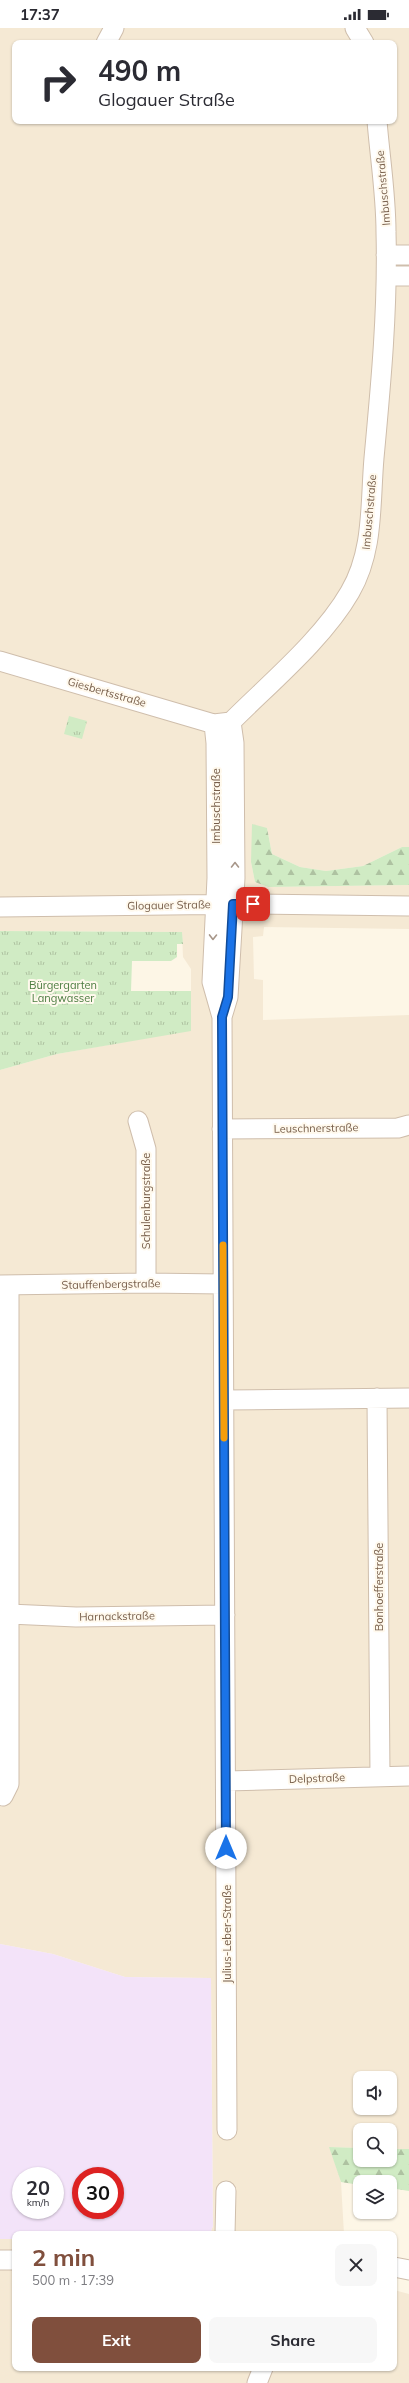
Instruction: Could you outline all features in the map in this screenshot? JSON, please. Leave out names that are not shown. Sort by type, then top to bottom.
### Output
[{"type":"street","points":[[108,40],[114,28]]},
{"type":"street","points":[[355,28],[362,40]]},
{"type":"street","name":"Imbuschstraße","points":[[224,904],[217,878],[216,751],[222,723],[333,618],[351,591],[364,559],[370,527],[384,335],[386,276],[386,230],[377,124]]},
{"type":"street","points":[[386,255],[409,255]]},
{"type":"street","points":[[386,276],[409,276]]},
{"type":"street","name":"Giesbertsstraße","points":[[0,661],[222,723]]},
{"type":"street","name":"Glogauer Straße","points":[[0,907],[224,904],[409,906]]},
{"type":"street","name":"Julius-Leber-Straße","points":[[224,904],[212,982],[222,1017],[228,2130]]},
{"type":"street","name":"Schulenburgstraße","points":[[138,1121],[146,1149],[146,1282]]},
{"type":"street","name":"Leuschnerstraße","points":[[222,1130],[398,1128],[409,1125]]},
{"type":"street","name":"Stauffenbergstraße","points":[[4,1286],[146,1282],[223,1284]]},
{"type":"street","points":[[3,1796],[9,1784],[9,1614],[4,1286]]},
{"type":"street","name":"Bonhoefferstraße","points":[[377,1398],[380,1776]]},
{"type":"street","points":[[224,1400],[409,1398]]},
{"type":"street","name":"Harnackstraße","points":[[9,1614],[76,1617],[225,1615]]},
{"type":"street","name":"Delpstraße","points":[[226,1781],[409,1776]]},
{"type":"street","points":[[225,2231],[226,2191]]},
{"type":"street","points":[[0,2260],[12,2260]]},
{"type":"street","points":[[397,2268],[409,2270]]},
{"type":"street","points":[[257,2383],[262,2371]]},
{"type":"shaded area","points":[[0,28],[409,28],[409,847],[402,847],[363,866],[326,871],[300,867],[272,854],[267,828],[251,862],[255,882],[268,887],[409,885],[409,929],[264,927],[263,936],[253,937],[254,979],[263,980],[263,1020],[409,1015],[409,2149],[397,2149],[397,2123],[353,2123],[353,2148],[330,2147],[341,2182],[344,2231],[211,2231],[213,2226],[211,1978],[125,1977],[53,1954],[0,1944],[0,1070],[57,1054],[191,1030],[191,969],[183,957],[182,932],[0,931]]},
{"type":"shaded area","points":[[0,1944],[53,1954],[125,1977],[211,1978],[213,2226],[211,2231],[12,2231],[12,2239],[0,2239]]},
{"type":"shaded area","points":[[0,2239],[12,2239],[12,2371],[397,2371],[397,2291],[409,2294],[409,2383],[0,2383]]},
{"type":"green space","points":[[69,716],[87,721],[82,739],[64,734]]},
{"type":"green space","points":[[252,824],[267,828],[272,854],[300,867],[326,871],[363,866],[402,847],[409,847],[409,885],[268,887],[255,882],[251,862]]},
{"type":"green space","name":"Bürgergarten Langwasser","points":[[0,931],[182,932],[183,944],[177,944],[177,957],[171,961],[132,961],[131,991],[191,991],[191,1031],[57,1054],[0,1070]]},
{"type":"green space","points":[[329,2147],[353,2148],[353,2167],[397,2167],[397,2149],[409,2149],[409,2191],[397,2189],[397,2175],[353,2175],[353,2184],[341,2182]]},
{"type":"slow traffic","points":[[223,1245],[224,1438]]},
{"type":"route","points":[[226,1848],[222,1017],[228,997],[233,904],[253,904]]}]
